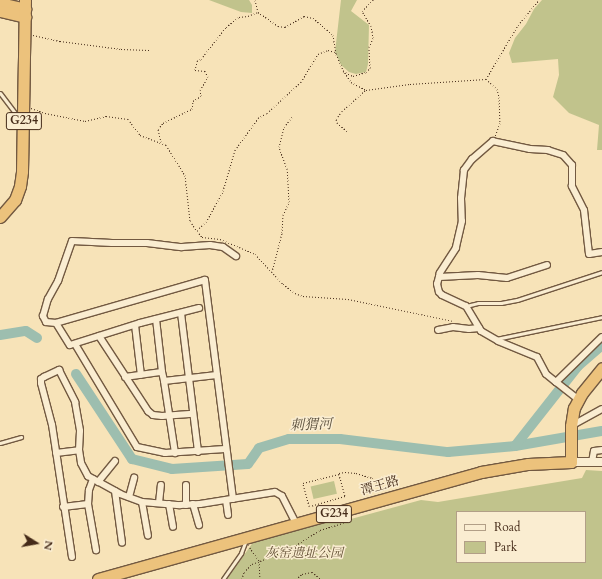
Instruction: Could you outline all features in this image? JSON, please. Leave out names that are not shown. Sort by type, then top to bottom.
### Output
[{"type":"highway","points":[[0,3],[25,9]]},
{"type":"highway","points":[[0,11],[25,9]]},
{"type":"highway","name":"G234","points":[[0,217],[15,200],[20,186],[24,110],[25,9]]},
{"type":"highway","points":[[572,462],[571,426],[574,408],[578,400],[602,368]]},
{"type":"highway","name":"潭王路","points":[[98,579],[246,540],[296,524],[481,472],[528,464],[572,462]]},
{"type":"main road","points":[[572,462],[602,462]]},
{"type":"street","points":[[578,400],[546,374],[537,357],[495,339],[479,328],[466,306],[442,295],[439,292],[437,284],[439,277],[456,248],[460,228],[464,170],[472,159],[493,141],[530,149],[548,150],[563,155],[572,165],[572,186],[584,210],[589,254],[602,252]]},
{"type":"street","points":[[233,499],[228,460],[225,449],[218,375],[205,280],[56,323],[51,324],[46,322],[43,316],[48,299],[58,281],[72,241],[112,244],[147,242],[182,246],[210,245],[223,248],[236,256]]},
{"type":"street","points":[[439,277],[478,275],[507,278],[547,265]]},
{"type":"street","points":[[56,323],[70,345],[135,325],[199,308]]},
{"type":"street","points":[[181,313],[198,452]]},
{"type":"street","points":[[156,320],[162,372],[175,453]]},
{"type":"street","points":[[135,325],[141,375]]},
{"type":"street","points":[[438,330],[453,327],[470,329],[479,328]]},
{"type":"street","points":[[99,336],[148,411],[153,415],[169,416],[193,414]]},
{"type":"street","points":[[556,382],[602,337]]},
{"type":"street","points":[[75,344],[137,447],[165,453],[225,449]]},
{"type":"street","points":[[72,557],[49,411],[44,398],[41,380],[59,370],[75,402],[80,431],[79,450],[83,470],[95,480],[115,491],[142,502],[169,504],[190,504],[226,500],[275,492],[282,496],[296,524]]},
{"type":"street","points":[[125,377],[162,372]]},
{"type":"street","points":[[164,381],[218,375]]},
{"type":"street","points":[[571,426],[602,409]]},
{"type":"street","points":[[56,453],[79,450]]},
{"type":"street","points":[[592,462],[594,451],[602,450]]},
{"type":"street","points":[[96,550],[88,504],[89,490],[95,480],[115,461]]},
{"type":"street","points":[[129,497],[134,478]]},
{"type":"street","points":[[159,503],[161,485]]},
{"type":"street","points":[[186,485],[190,504],[199,525]]},
{"type":"street","points":[[115,491],[122,543]]},
{"type":"street","points":[[226,500],[228,515]]},
{"type":"street","points":[[142,502],[148,535]]},
{"type":"street","points":[[63,507],[88,504]]},
{"type":"street","points":[[169,504],[173,527]]},
{"type":"lane","points":[[0,93],[15,113],[24,110]]},
{"type":"lane","points":[[466,306],[478,303],[501,303],[517,300],[602,272]]},
{"type":"lane","points":[[495,339],[602,317]]},
{"type":"lane","points":[[0,443],[21,438]]},
{"type":"lane","points":[[223,579],[241,553],[246,540]]},
{"type":"path","points":[[255,0],[258,12],[278,26],[285,27],[304,16],[313,18],[333,35],[336,52],[343,70],[351,82],[366,90]]},
{"type":"path","points":[[343,70],[353,76],[366,72],[370,68],[369,47],[373,38],[370,26],[362,12],[373,0]]},
{"type":"path","points":[[486,79],[518,25],[539,0]]},
{"type":"path","points":[[161,142],[158,129],[163,123],[192,109],[193,101],[201,96],[200,90],[208,76],[205,71],[195,70],[196,61],[201,59],[226,27],[239,17],[248,16],[258,12]]},
{"type":"path","points":[[25,33],[60,41],[121,49],[149,50]]},
{"type":"path","points":[[197,231],[206,222],[223,191],[236,150],[258,118],[267,113],[301,82],[318,54],[328,50],[336,52]]},
{"type":"path","points":[[348,131],[337,123],[336,119],[342,111],[366,90],[410,84],[486,79],[497,89],[499,97],[500,123],[493,141]]},
{"type":"path","points":[[24,110],[85,121],[106,116],[128,119],[140,135],[147,139],[161,142],[166,145],[186,175],[190,221],[202,237],[220,239],[255,254],[272,273],[294,293],[303,296],[348,299],[454,321]]},
{"type":"path","points":[[272,273],[282,234],[283,215],[288,202],[287,168],[279,147],[284,127],[292,117]]},
{"type":"path","points":[[339,474],[345,496],[309,506],[303,483],[345,472],[356,473],[372,478],[382,488],[386,499]]},
{"type":"path","points":[[242,579],[244,572],[252,564],[288,550],[320,530],[343,523],[349,515],[349,509]]},
{"type":"path","points":[[246,540],[259,561],[260,579]]},
{"type":"path","points":[[296,579],[302,574],[312,572],[321,579]]},
{"type":"green space","points":[[209,0],[249,0],[252,5],[252,13],[241,12]]},
{"type":"green space","points":[[341,0],[357,0],[351,11],[369,25],[368,64],[366,72],[356,74],[349,72],[341,65],[335,52]]},
{"type":"green space","points":[[542,0],[602,0],[602,150],[597,150],[599,125],[569,113],[553,97],[559,75],[558,59],[512,63],[509,53],[515,38],[526,24],[534,9]]},
{"type":"green space","name":"灰窑遗址公园","points":[[586,470],[602,471],[602,579],[227,579],[254,541],[353,512],[351,519],[421,500],[438,502],[582,478]]},
{"type":"green space","points":[[334,481],[337,494],[314,499],[311,486]]},
{"type":"waterway","name":"刺猬河","points":[[0,335],[26,331],[37,338]]},
{"type":"waterway","points":[[515,446],[578,366],[602,345]]},
{"type":"waterway","name":"刺猬河","points":[[76,374],[132,459],[172,469],[248,464],[259,448],[289,439],[340,439],[448,452],[515,446],[602,431]]}]
